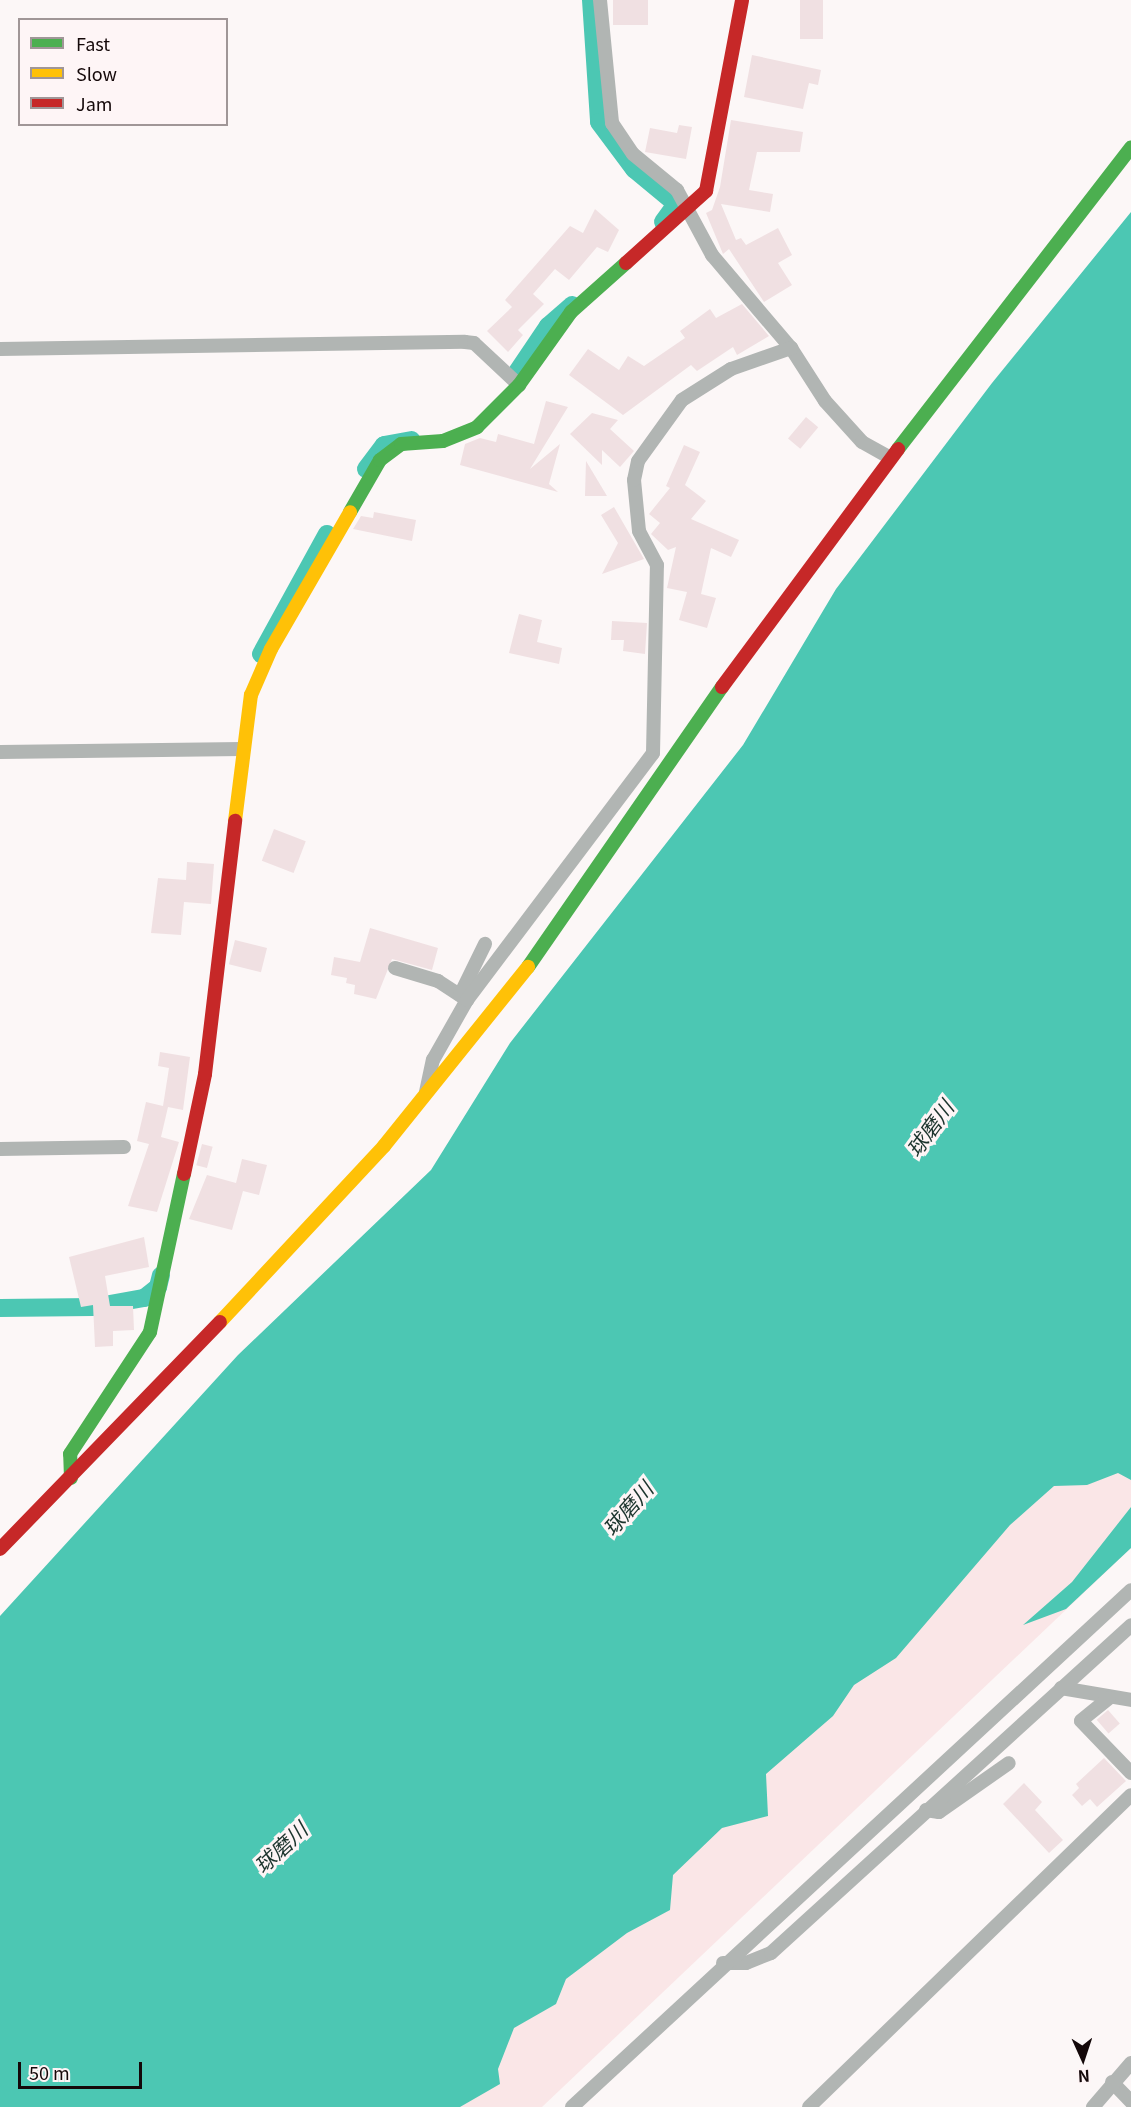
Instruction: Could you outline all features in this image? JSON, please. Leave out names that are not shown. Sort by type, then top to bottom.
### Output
[{"type":"street","points":[[600,0],[612,123],[633,154],[677,190],[712,255],[791,348],[855,434],[889,458]]},
{"type":"street","points":[[71,1478],[70,1454],[150,1332],[205,1074],[242,749],[251,695],[271,649],[381,460],[401,444],[442,441],[477,427],[519,385],[571,312],[706,191],[742,0]]},
{"type":"street","points":[[0,1549],[214,1330],[426,1093],[539,954],[783,598],[1131,148]]},
{"type":"street","points":[[0,349],[474,343],[519,385]]},
{"type":"street","points":[[464,998],[653,753],[657,565],[639,531],[634,480],[638,461],[682,400],[731,369],[791,348]]},
{"type":"street","points":[[0,752],[242,749]]},
{"type":"street","points":[[426,1093],[433,1060],[464,998],[485,944]]},
{"type":"street","points":[[395,968],[438,981],[464,998]]},
{"type":"street","points":[[0,1149],[124,1147]]},
{"type":"street","points":[[572,2107],[723,1963],[1131,1590]]},
{"type":"street","points":[[723,1963],[747,1963],[771,1953],[1131,1625]]},
{"type":"street","points":[[1061,1688],[1131,1700]]},
{"type":"street","points":[[1109,1698],[1080,1720],[1131,1773]]},
{"type":"street","points":[[926,1810],[939,1812],[1009,1763]]},
{"type":"street","points":[[809,2107],[1131,1795]]},
{"type":"street","points":[[1093,2107],[1112,2082],[1131,2063]]},
{"type":"street","points":[[1112,2082],[1131,2102]]},
{"type":"shaded area","points":[[1131,1304],[1131,1548],[542,2107],[359,2107]]},
{"type":"water","name":"球磨川","points":[[1131,212],[1131,1480],[1118,1473],[1087,1485],[1054,1486],[1010,1525],[896,1658],[854,1685],[833,1716],[766,1774],[768,1816],[722,1828],[673,1875],[670,1910],[627,1933],[566,1979],[556,2004],[514,2028],[498,2069],[500,2084],[460,2107],[0,2107],[0,1616],[238,1355],[431,1170],[510,1043],[743,745],[836,589],[992,383]]},
{"type":"water","points":[[1131,1507],[1131,1548],[1066,1609],[1023,1625],[1072,1582]]},
{"type":"building","points":[[613,0],[648,0],[648,25],[613,25]]},
{"type":"building","points":[[800,0],[823,0],[823,39],[800,39]]},
{"type":"building","points":[[752,55],[821,70],[818,85],[809,83],[803,109],[744,97]]},
{"type":"building","points":[[731,120],[803,132],[800,152],[757,152],[749,190],[773,194],[770,212],[721,204],[736,240],[741,238],[746,245],[778,228],[792,255],[778,263],[792,285],[764,302],[729,249],[723,254],[706,213],[712,210],[720,187]]},
{"type":"building","points":[[679,125],[692,127],[686,159],[645,152],[650,128],[677,133]]},
{"type":"building","points":[[595,209],[619,230],[608,252],[597,247],[569,280],[555,269],[533,294],[544,304],[518,330],[523,335],[508,352],[487,331],[512,307],[505,300],[570,226],[583,233]]},
{"type":"building","points":[[742,304],[769,336],[737,355],[733,347],[697,371],[691,365],[623,415],[569,375],[588,349],[619,370],[628,356],[644,366],[685,338],[680,331],[710,309],[716,318]]},
{"type":"building","points":[[546,401],[568,407],[530,469],[560,444],[549,484],[558,492],[460,465],[465,444],[480,438],[496,442],[498,434],[534,444]]},
{"type":"building","points":[[592,413],[618,420],[610,429],[634,451],[620,467],[602,450],[602,465],[570,434]]},
{"type":"building","points":[[806,417],[818,427],[800,449],[788,438]]},
{"type":"building","points":[[684,445],[700,452],[685,485],[706,501],[691,519],[739,540],[731,557],[711,548],[701,594],[716,598],[707,628],[679,620],[687,592],[667,588],[676,547],[668,550],[651,534],[660,523],[649,514],[670,488],[666,486]]},
{"type":"building","points":[[586,461],[607,496],[585,496]]},
{"type":"building","points":[[614,507],[644,559],[602,574],[618,543],[601,515]]},
{"type":"building","points":[[374,512],[416,520],[412,541],[353,529],[361,516],[373,518]]},
{"type":"building","points":[[519,614],[542,620],[537,642],[562,648],[559,664],[509,653]]},
{"type":"building","points":[[612,621],[647,623],[645,654],[623,651],[624,640],[611,640]]},
{"type":"building","points":[[274,829],[306,841],[294,873],[262,861]]},
{"type":"building","points":[[187,862],[214,864],[211,904],[184,902],[181,935],[151,933],[158,878],[186,880]]},
{"type":"building","points":[[370,928],[438,948],[432,970],[392,959],[376,999],[354,994],[355,985],[346,983],[347,978],[331,975],[334,957],[360,962]]},
{"type":"building","points":[[235,940],[267,948],[261,972],[229,964]]},
{"type":"building","points":[[160,1052],[190,1057],[183,1110],[168,1107],[161,1137],[179,1142],[157,1212],[128,1206],[149,1144],[137,1141],[146,1102],[163,1106],[169,1068],[158,1066]]},
{"type":"building","points":[[202,1144],[213,1147],[207,1168],[196,1165]]},
{"type":"building","points":[[242,1159],[267,1165],[259,1195],[243,1191],[232,1230],[189,1219],[207,1175],[236,1183]]},
{"type":"building","points":[[144,1237],[149,1267],[105,1276],[110,1306],[133,1306],[134,1330],[113,1331],[113,1346],[95,1347],[93,1305],[81,1307],[69,1257]]},
{"type":"building","points":[[1108,1710],[1120,1724],[1108,1733],[1097,1720]]},
{"type":"building","points":[[1104,1758],[1126,1781],[1097,1807],[1090,1799],[1082,1806],[1072,1795],[1079,1788],[1076,1784]]},
{"type":"building","points":[[1024,1783],[1042,1802],[1035,1810],[1063,1840],[1049,1853],[1003,1804]]},
{"type":"waterway","points":[[591,0],[599,122],[634,169],[676,204],[663,222]]},
{"type":"waterway","points":[[515,375],[548,326],[572,305]]},
{"type":"waterway","points":[[366,469],[384,445],[412,440]]},
{"type":"waterway","points":[[261,654],[327,534]]},
{"type":"waterway","points":[[0,1308],[93,1307],[144,1298],[158,1287],[161,1275]]},
{"type":"traffic: fast","points":[[898,449],[1131,148]]},
{"type":"traffic: fast","points":[[350,512],[380,460],[401,444],[443,441],[477,427],[519,385],[571,312],[626,263]]},
{"type":"traffic: fast","points":[[528,967],[722,687]]},
{"type":"traffic: fast","points":[[71,1478],[70,1454],[150,1332],[184,1174]]},
{"type":"traffic: slow","points":[[235,821],[251,695],[271,649],[350,512]]},
{"type":"traffic: slow","points":[[220,1322],[384,1146],[528,967]]},
{"type":"traffic: jam","points":[[626,263],[706,191],[742,0]]},
{"type":"traffic: jam","points":[[722,687],[898,449]]},
{"type":"traffic: jam","points":[[184,1174],[205,1074],[235,821]]},
{"type":"traffic: jam","points":[[0,1549],[220,1322]]}]
